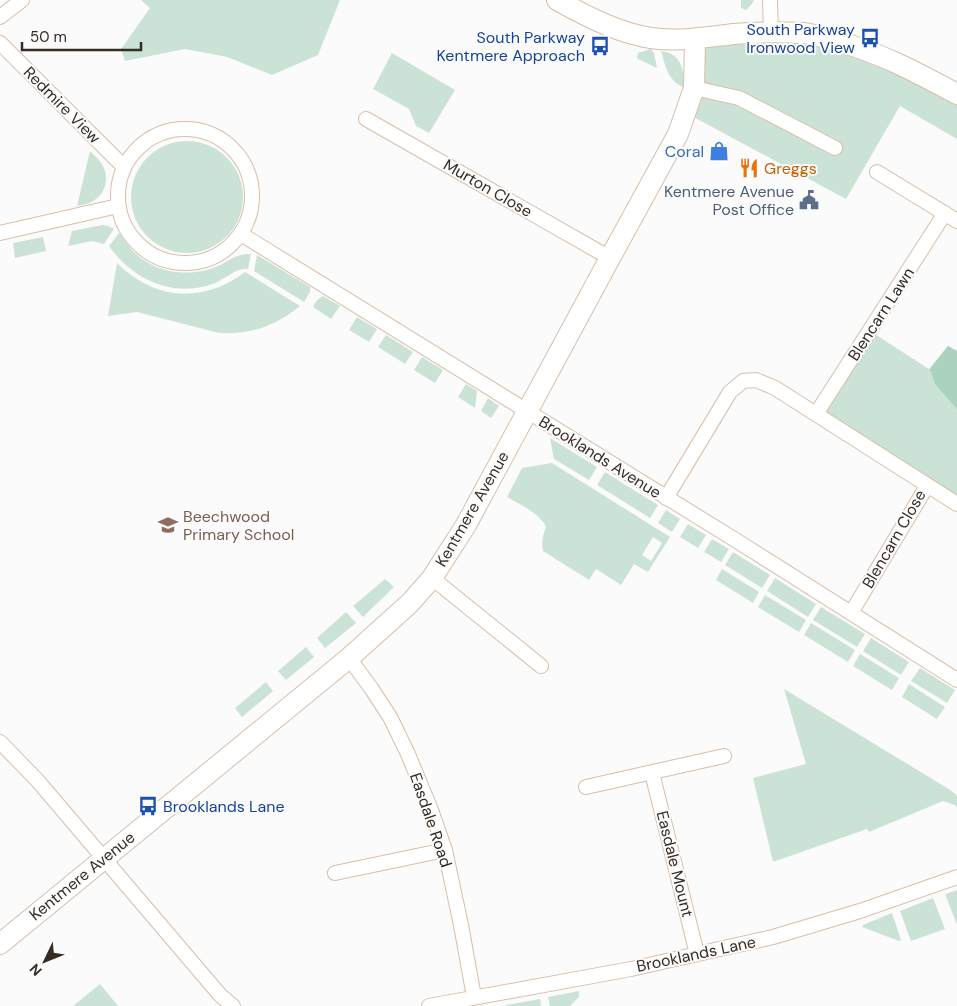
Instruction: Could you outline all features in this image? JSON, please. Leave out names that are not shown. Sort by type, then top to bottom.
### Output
[{"type":"street","points":[[0,17],[22,0]]},
{"type":"street","points":[[556,0],[626,33],[653,38],[695,39],[736,34],[804,34],[848,44],[906,67],[957,94]]},
{"type":"street","points":[[770,0],[771,33]]},
{"type":"street","name":"Kentmere Avenue","points":[[0,944],[349,658],[410,603],[432,578],[466,526],[678,134],[694,88],[695,39]]},
{"type":"street","name":"Redmire View","points":[[0,43],[124,167]]},
{"type":"street","points":[[694,88],[739,98],[835,148]]},
{"type":"street","name":"Murton Close","points":[[366,119],[610,258]]},
{"type":"street","points":[[190,128],[203,131],[230,145],[246,167],[253,193],[250,215],[241,234],[224,251],[203,261],[180,263],[159,258],[133,239],[118,206],[119,182],[124,167],[145,141],[167,131],[190,128]]},
{"type":"street","points":[[876,172],[951,217]]},
{"type":"street","points":[[0,233],[118,206]]},
{"type":"street","name":"Blencarn Lawn","points":[[816,414],[951,217]]},
{"type":"street","name":"Brooklands Avenue","points":[[241,234],[737,541],[957,680]]},
{"type":"street","name":"Blencarn Close","points":[[666,498],[730,392],[743,381],[756,380],[775,388],[927,486],[851,613]]},
{"type":"street","points":[[927,486],[957,504]]},
{"type":"street","points":[[432,578],[541,666]]},
{"type":"street","name":"Easdale Road","points":[[349,658],[390,717],[408,754],[431,810],[445,850],[474,997]]},
{"type":"street","points":[[0,742],[37,780],[220,995],[233,1006]]},
{"type":"street","points":[[586,787],[724,756]]},
{"type":"street","name":"Easdale Mount","points":[[652,773],[697,954]]},
{"type":"street","points":[[335,873],[445,850]]},
{"type":"street","name":"Brooklands Lane","points":[[429,1006],[631,969],[773,937],[860,911],[957,877]]},
{"type":"green space","points":[[141,0],[340,0],[318,55],[272,75],[227,57],[185,49],[125,61],[121,49],[150,8]]},
{"type":"green space","points":[[741,0],[754,0],[746,10],[741,8]]},
{"type":"green space","points":[[804,33],[957,94],[957,139],[900,106],[846,199],[686,113],[695,39]]},
{"type":"green space","points":[[651,49],[654,53],[657,68],[637,57],[638,53]]},
{"type":"green space","points":[[661,51],[678,59],[682,69],[685,88],[671,78]]},
{"type":"green space","points":[[392,53],[455,90],[429,133],[416,126],[409,109],[373,89]]},
{"type":"green space","points":[[187,141],[198,142],[208,146],[226,158],[238,176],[242,186],[242,208],[238,218],[226,236],[208,248],[198,252],[187,253],[176,252],[166,248],[148,236],[136,218],[132,208],[131,197],[132,186],[136,176],[148,158],[166,146],[176,142]]},
{"type":"green space","points":[[90,151],[105,170],[105,184],[102,192],[96,199],[77,206]]},
{"type":"green space","points":[[102,225],[114,229],[104,244],[92,241],[68,246],[72,231]]},
{"type":"green space","points":[[119,233],[136,254],[145,261],[164,270],[185,273],[206,270],[236,257],[251,254],[248,269],[239,270],[213,284],[198,288],[183,289],[169,287],[142,277],[119,258],[109,246]]},
{"type":"green space","points":[[43,237],[46,251],[15,258],[13,243]]},
{"type":"green space","points":[[257,255],[310,287],[310,292],[304,302],[254,271]]},
{"type":"green space","points":[[117,263],[147,285],[163,291],[179,293],[196,293],[212,289],[229,282],[245,272],[300,306],[282,319],[262,328],[230,333],[219,333],[137,312],[108,316]]},
{"type":"green space","points":[[323,296],[340,306],[331,319],[313,307]]},
{"type":"green space","points":[[357,317],[377,329],[369,342],[349,330]]},
{"type":"green space","points":[[870,331],[929,369],[948,346],[957,351],[957,504],[816,414]]},
{"type":"green space","points":[[386,335],[413,352],[405,364],[378,347]]},
{"type":"green space","points":[[948,346],[957,351],[957,409],[935,384],[930,369]]},
{"type":"green space","points":[[422,357],[443,370],[435,383],[414,370]]},
{"type":"green space","points":[[466,384],[477,391],[475,408],[458,397]]},
{"type":"green space","points":[[488,398],[499,406],[491,418],[481,411]]},
{"type":"green space","points":[[550,438],[597,467],[589,480],[554,459]]},
{"type":"green space","points":[[552,463],[670,537],[648,572],[634,564],[621,585],[596,569],[589,580],[543,551],[542,544],[546,527],[543,522],[529,510],[507,497],[522,468]],"holes":[[[653,537],[662,543],[651,561],[642,555]]]},
{"type":"green space","points":[[605,472],[658,505],[650,518],[597,485]]},
{"type":"green space","points":[[666,510],[680,519],[672,532],[658,523]]},
{"type":"green space","points":[[688,524],[706,535],[698,548],[680,537]]},
{"type":"green space","points":[[712,539],[729,549],[721,562],[704,552]]},
{"type":"green space","points":[[733,552],[770,575],[762,588],[725,565]]},
{"type":"green space","points":[[722,569],[759,592],[753,603],[716,580]]},
{"type":"green space","points":[[775,578],[816,604],[808,617],[767,591]]},
{"type":"green space","points":[[385,579],[394,587],[363,617],[353,606]]},
{"type":"green space","points":[[765,595],[806,620],[799,632],[758,607]]},
{"type":"green space","points":[[821,607],[865,634],[857,647],[813,620]]},
{"type":"green space","points":[[346,612],[356,623],[325,648],[317,638]]},
{"type":"green space","points":[[811,623],[855,650],[848,662],[804,635]]},
{"type":"green space","points":[[871,638],[909,662],[901,675],[863,651]]},
{"type":"green space","points":[[306,647],[314,657],[286,680],[278,671]]},
{"type":"green space","points":[[860,654],[899,678],[892,690],[853,666]]},
{"type":"green space","points":[[920,668],[955,690],[947,703],[911,681]]},
{"type":"green space","points":[[266,682],[273,691],[242,717],[235,708]]},
{"type":"green space","points":[[909,684],[945,707],[937,719],[902,697]]},
{"type":"green space","points":[[784,689],[952,791],[957,796],[957,808],[955,805],[943,801],[869,832],[867,829],[773,862],[753,778],[806,764]]},
{"type":"green space","points":[[957,890],[957,925],[945,894]]},
{"type":"green space","points":[[933,898],[945,929],[911,941],[900,911]]},
{"type":"green space","points":[[892,913],[901,940],[899,941],[862,927],[863,925]]},
{"type":"green space","points":[[100,984],[118,1006],[73,1006]]},
{"type":"green space","points":[[579,991],[579,997],[570,1006],[550,1006],[548,997]]},
{"type":"green space","points":[[540,999],[541,1006],[506,1006],[506,1005]]},
{"type":"place","name":"South Parkway Ironwood View","points":[[870,38]]},
{"type":"place","name":"South Parkway Kentmere Approach","points":[[600,46]]},
{"type":"place","name":"Coral","points":[[719,151]]},
{"type":"place","name":"Greggs","points":[[749,168]]},
{"type":"place","name":"Kentmere Avenue Post Office","points":[[809,200]]},
{"type":"place","name":"Beechwood Primary School","points":[[168,525]]},
{"type":"place","name":"Brooklands Lane","points":[[148,806]]}]
